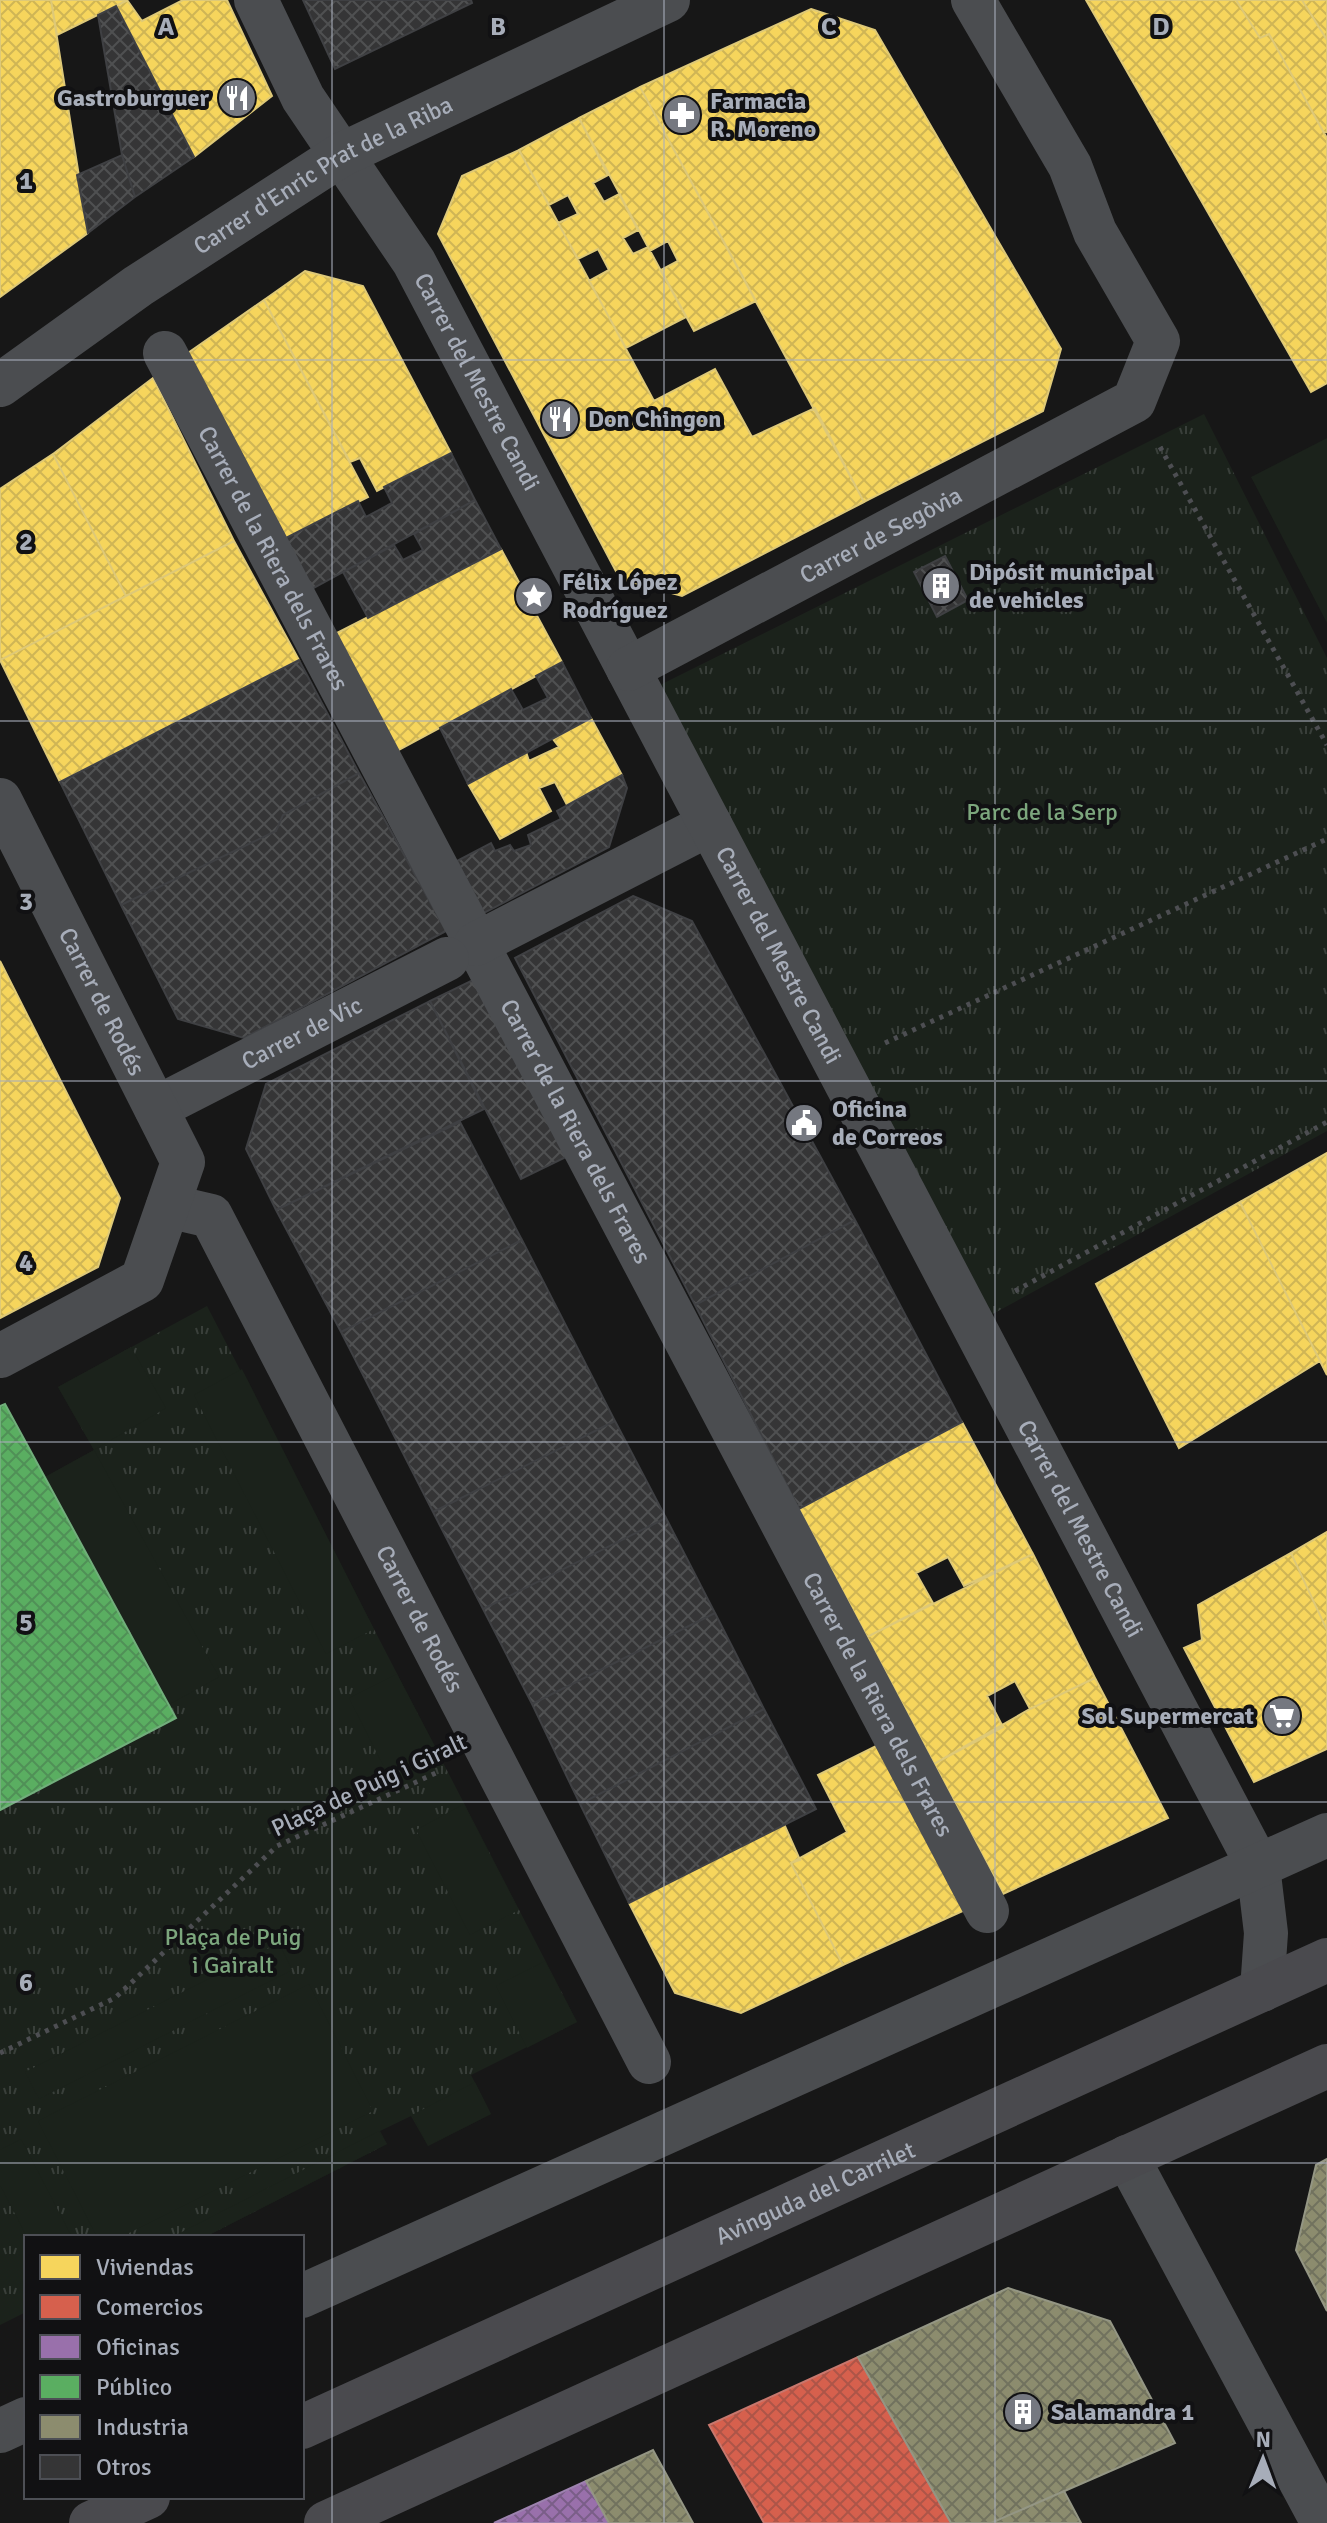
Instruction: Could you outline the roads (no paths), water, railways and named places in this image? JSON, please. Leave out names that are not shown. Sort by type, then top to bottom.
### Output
[{"type":"main road","name":"Avinguda del Carrilet","points":[[304,2426],[1327,1960]]},
{"type":"main road","points":[[326,2523],[1327,2066]]},
{"type":"main road","points":[[91,2523],[144,2499]]},
{"type":"street","name":"Carrer del Mestre Candi","points":[[256,0],[303,98],[414,262],[1258,1866],[1266,1933],[1262,1990]]},
{"type":"street","name":"Carrer d'Enric Prat de la Riba","points":[[0,385],[138,286],[341,155],[668,0]]},
{"type":"street","name":"Carrer de Segòvia","points":[[628,669],[1143,418],[1158,341],[1095,232],[1070,166],[973,0]]},
{"type":"street","name":"Carrer de la Riera dels Frares","points":[[165,353],[457,955],[987,1911]]},
{"type":"street","name":"Carrer de Rodés","points":[[0,800],[183,1162],[168,1206],[211,1216],[649,2062]]},
{"type":"street","name":"Carrer de Vic","points":[[156,1108],[710,824]]},
{"type":"street","points":[[0,1356],[142,1280],[168,1206]]},
{"type":"street","points":[[304,2295],[1327,1835]]},
{"type":"street","points":[[1127,2157],[1323,2523]]},
{"type":"street","points":[[0,2431],[24,2420]]},
{"type":"place","name":"Gastroburguer","points":[[237,98]]},
{"type":"place","name":"Farmacia R. Moreno","points":[[682,115]]},
{"type":"place","name":"Don Chingon","points":[[560,419]]},
{"type":"place","name":"Dipósit municipal de vehicles","points":[[941,586]]},
{"type":"place","name":"Félix López Rodríguez","points":[[534,596]]},
{"type":"place","name":"Oficina de Correos","points":[[804,1123]]},
{"type":"place","name":"Sol Supermercat","points":[[1282,1716]]},
{"type":"place","name":"Salamandra 1","points":[[1023,2412]]},
{"type":"park label","name":"Parc de la Serp","points":[[1042,812]]},
{"type":"park label","name":"Plaça de Puig i Gairalt","points":[[233,1951]]}]
